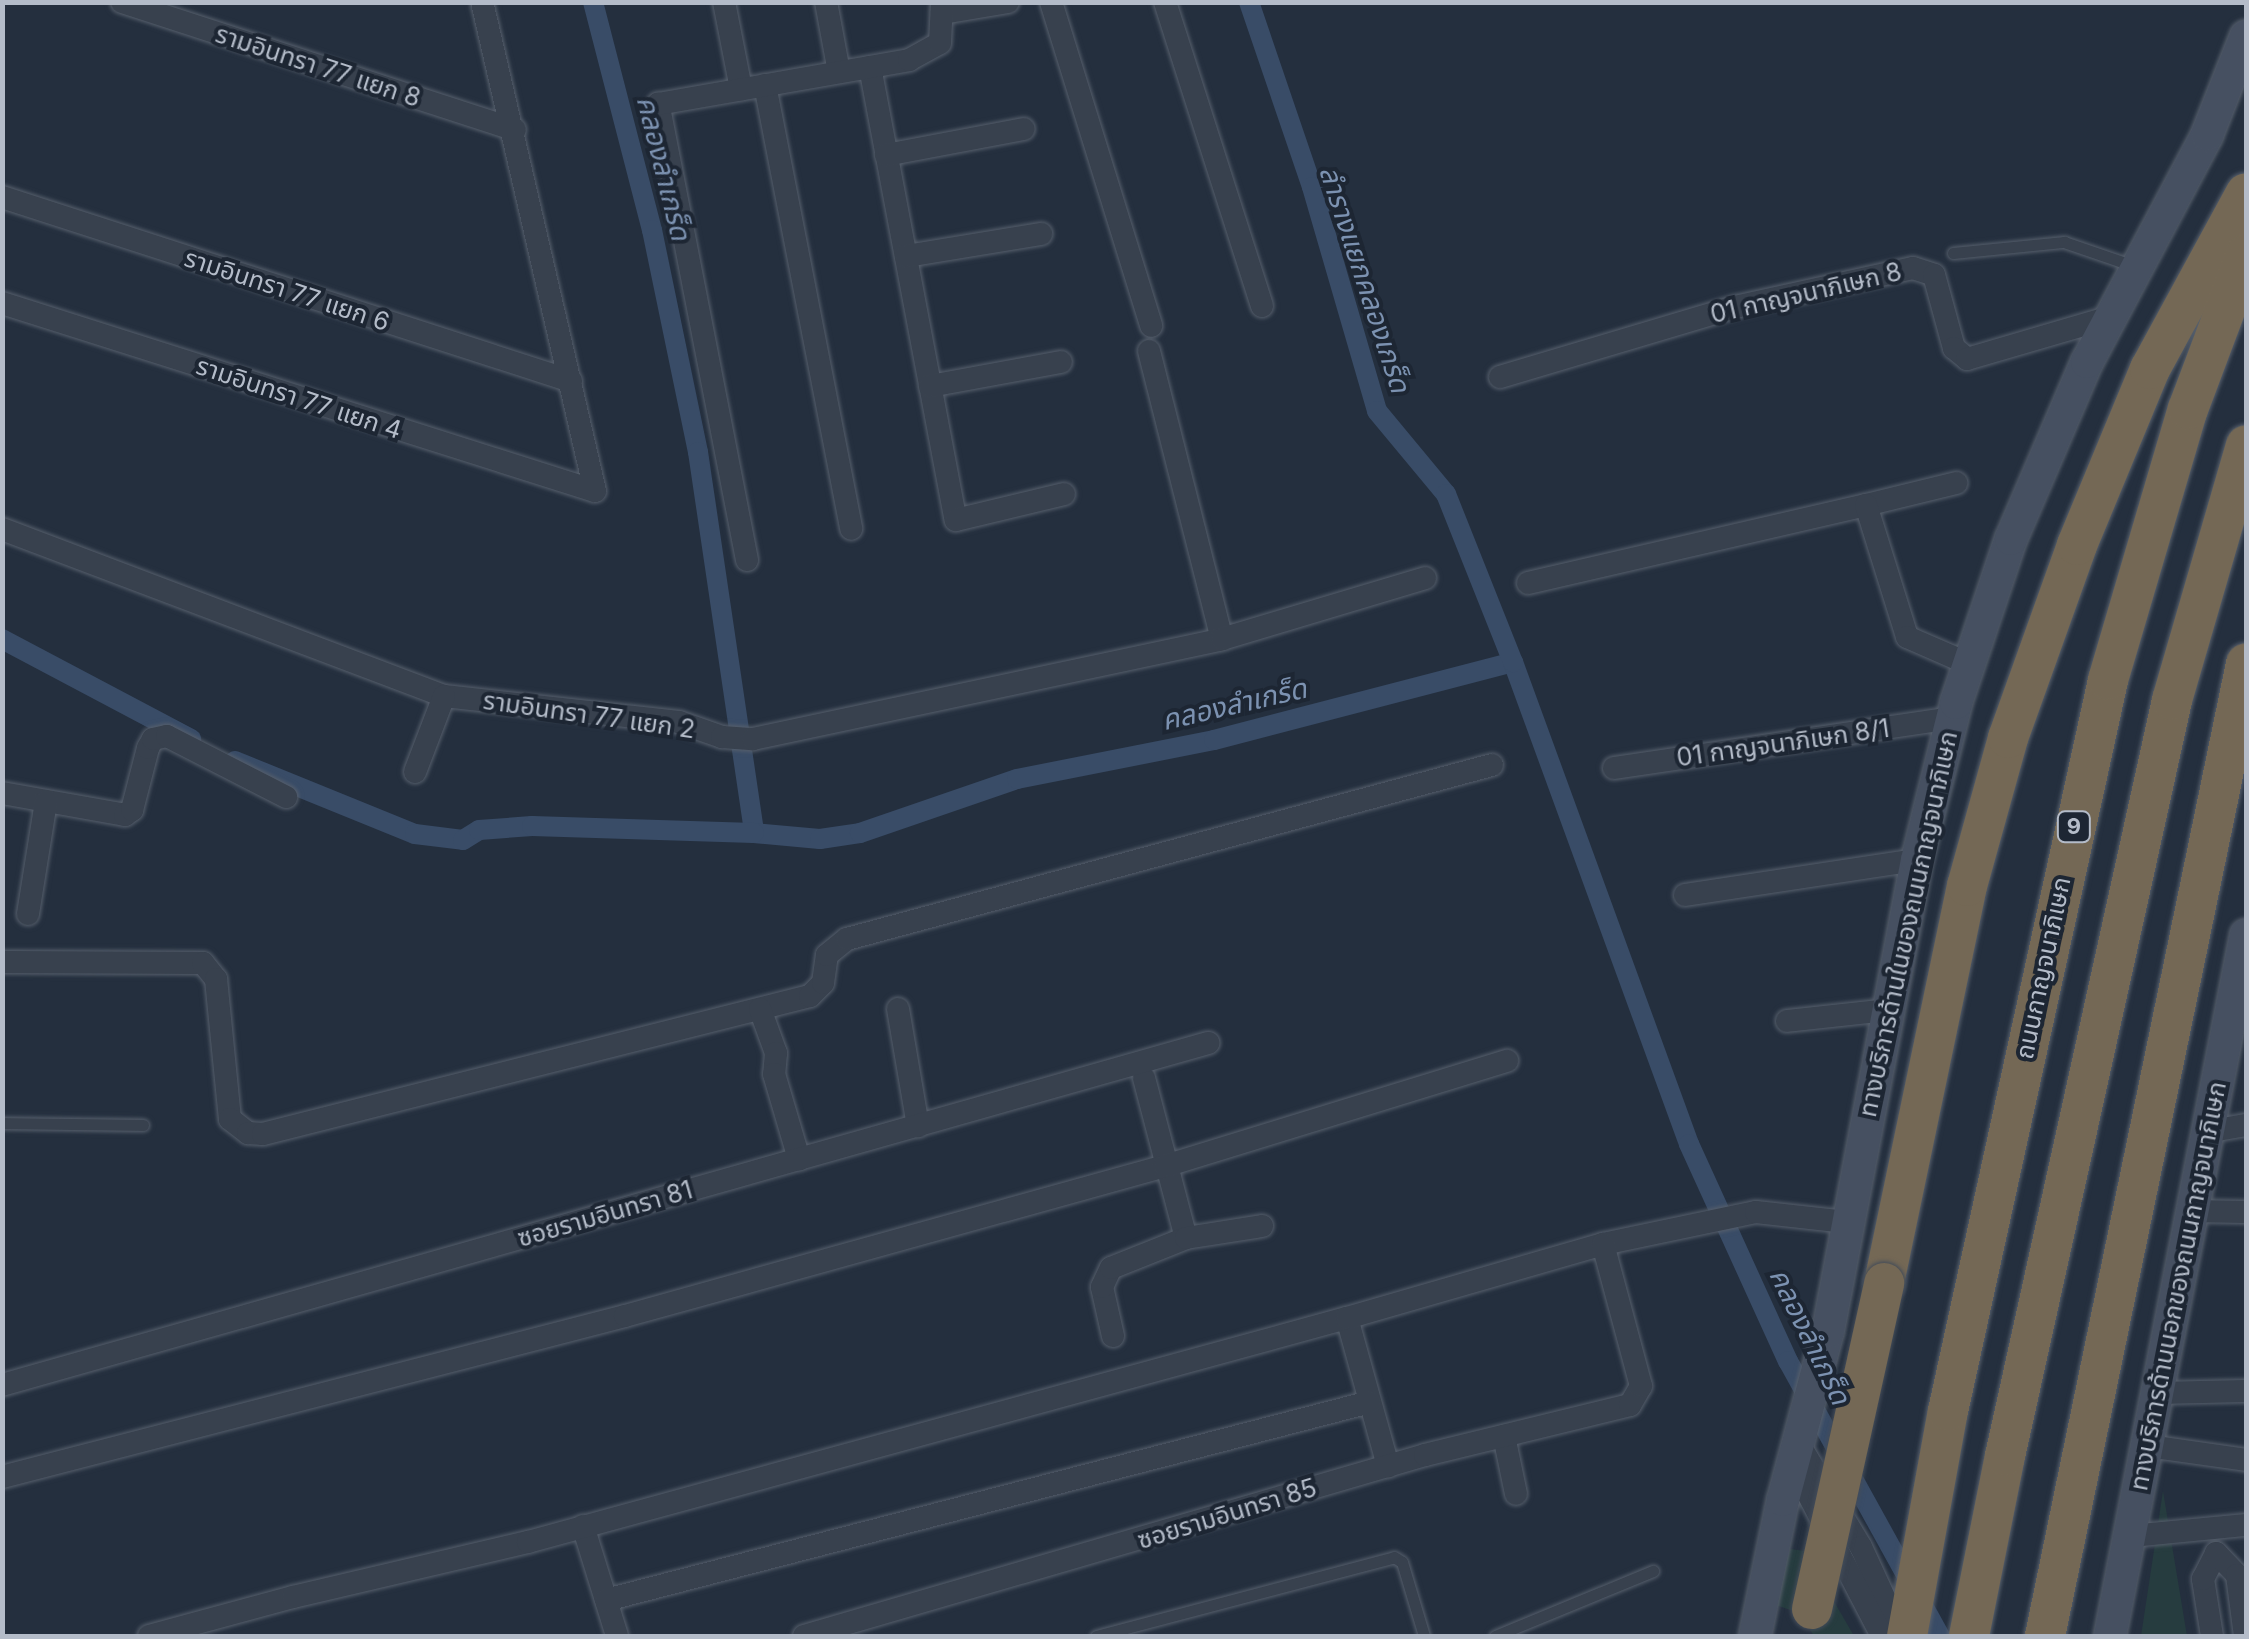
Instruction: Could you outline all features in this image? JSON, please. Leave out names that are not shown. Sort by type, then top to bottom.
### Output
[{"type":"highway","points":[[1810,1623],[1967,886],[2008,738],[2077,545],[2150,369],[2246,194]]},
{"type":"highway","name":"ถนนกาญจนาภิเษก","points":[[1904,1636],[1948,1411],[2108,680],[2188,408],[2246,255]]},
{"type":"highway","points":[[1969,1636],[2004,1456],[2172,700],[2246,446]]},
{"type":"highway","points":[[2048,1623],[2246,664]]},
{"type":"main road","name":"ทางบริการด้านในของถนนกาญจนาภิเษก","points":[[1755,1636],[1828,1331],[1917,860],[1952,718],[2012,539],[2087,362],[2134,266],[2207,135],[2246,36]]},
{"type":"main road","name":"ทางบริการด้านในของถนนกาญจนาภิเษก","points":[[2207,135],[2246,88]]},
{"type":"main road","name":"ทางบริการด้านนอกของถนนกาญจนาภิเษก","points":[[2110,1636],[2246,935]]},
{"type":"street","name":"รามอินทรา 77 แยก 8","points":[[122,2],[515,130]]},
{"type":"street","points":[[482,2],[571,382]]},
{"type":"street","points":[[724,2],[741,89]]},
{"type":"street","points":[[826,2],[839,72]]},
{"type":"street","points":[[747,560],[658,104],[909,60],[940,43],[942,8],[1008,2]]},
{"type":"street","points":[[1051,2],[1151,326]]},
{"type":"street","points":[[1165,2],[1262,306]]},
{"type":"street","points":[[870,67],[956,520],[1064,494]]},
{"type":"street","points":[[765,84],[851,529]]},
{"type":"street","points":[[886,155],[1024,129]]},
{"type":"street","name":"รามอินทรา 77 แยก 6","points":[[2,197],[571,382]]},
{"type":"street","points":[[906,256],[1041,234]]},
{"type":"street","name":"01 กาญจนาภิเษก 8","points":[[1500,376],[1736,307],[1913,268],[1934,275],[1954,348],[1967,359],[2111,317]]},
{"type":"street","name":"รามอินทรา 77 แยก 4","points":[[2,303],[595,491],[571,382]]},
{"type":"street","points":[[1150,351],[1222,639]]},
{"type":"street","points":[[930,386],[1062,362]]},
{"type":"street","points":[[1528,583],[1956,483]]},
{"type":"street","points":[[1866,505],[1906,636],[1969,664]]},
{"type":"street","name":"รามอินทรา 77 แยก 2","points":[[2,529],[444,696],[679,722],[722,736],[754,739],[1222,639],[1425,578]]},
{"type":"street","points":[[414,772],[444,696]]},
{"type":"street","name":"01 กาญจนาภิเษก 8/1","points":[[1614,768],[1952,718]]},
{"type":"street","points":[[2,793],[125,816],[132,810],[148,748],[153,740],[167,736],[286,797]]},
{"type":"street","points":[[2,962],[203,963],[216,978],[230,1119],[248,1132],[264,1134],[810,996],[819,990],[827,954],[847,940],[1492,765]]},
{"type":"street","points":[[28,914],[46,801]]},
{"type":"street","points":[[1685,895],[1917,860]]},
{"type":"street","points":[[760,1009],[776,1053],[774,1074],[799,1159]]},
{"type":"street","points":[[898,1009],[918,1126]]},
{"type":"street","points":[[1787,1021],[1889,1010]]},
{"type":"street","name":"ซอยรามอินทรา 81","points":[[2,1384],[1208,1043]]},
{"type":"street","points":[[2,1477],[625,1316],[1164,1166],[1507,1061]]},
{"type":"street","points":[[1144,1078],[1186,1238]]},
{"type":"street","points":[[2206,1132],[2246,1126]]},
{"type":"street","points":[[2190,1210],[2246,1212]]},
{"type":"street","points":[[149,1636],[583,1526],[1347,1318],[1603,1244],[1756,1212],[1846,1222]]},
{"type":"street","points":[[1112,1336],[1102,1287],[1105,1274],[1126,1261],[1186,1238],[1262,1226]]},
{"type":"street","name":"ซอยรามอินทรา 85","points":[[804,1636],[1388,1466],[1630,1405],[1641,1386],[1603,1244]]},
{"type":"street","points":[[1347,1318],[1388,1466]]},
{"type":"street","points":[[2158,1393],[2246,1391]]},
{"type":"street","points":[[606,1600],[1370,1402]]},
{"type":"street","points":[[1504,1436],[1516,1494]]},
{"type":"street","points":[[2148,1446],[2246,1460]]},
{"type":"street","points":[[1796,1456],[1860,1547],[1904,1636]]},
{"type":"street","points":[[1796,1456],[1882,1636]]},
{"type":"street","points":[[583,1526],[617,1636]]},
{"type":"street","points":[[2131,1536],[2246,1526]]},
{"type":"street","points":[[2213,1528],[2216,1553],[2203,1580],[2212,1636],[2245,1633],[2236,1575],[2216,1553]]},
{"type":"lane","points":[[1952,253],[2064,242],[2134,266]]},
{"type":"lane","points":[[2,1122],[143,1126]]},
{"type":"lane","points":[[1096,1636],[1394,1557],[1402,1562],[1424,1636]]},
{"type":"lane","points":[[1495,1636],[1653,1571]]},
{"type":"green space","points":[[2163,1491],[2187,1636],[2141,1636]]},
{"type":"green space","points":[[1790,1549],[1805,1551],[1854,1636],[1814,1636],[1799,1613],[1773,1604]]},
{"type":"waterway","name":"คลองลำเกร็ด","points":[[593,2],[652,230],[698,452],[754,833],[820,839],[860,833],[1017,779],[1214,740],[1513,662],[1689,1144],[1788,1361],[1940,1636]]},
{"type":"waterway","name":"ลำรางแยกคลองเกร็ด","points":[[1249,2],[1312,187],[1377,411],[1446,494],[1513,662]]},
{"type":"waterway","points":[[2,639],[191,739]]},
{"type":"waterway","points":[[235,761],[415,834],[463,840],[479,830],[532,826],[754,833]]}]
